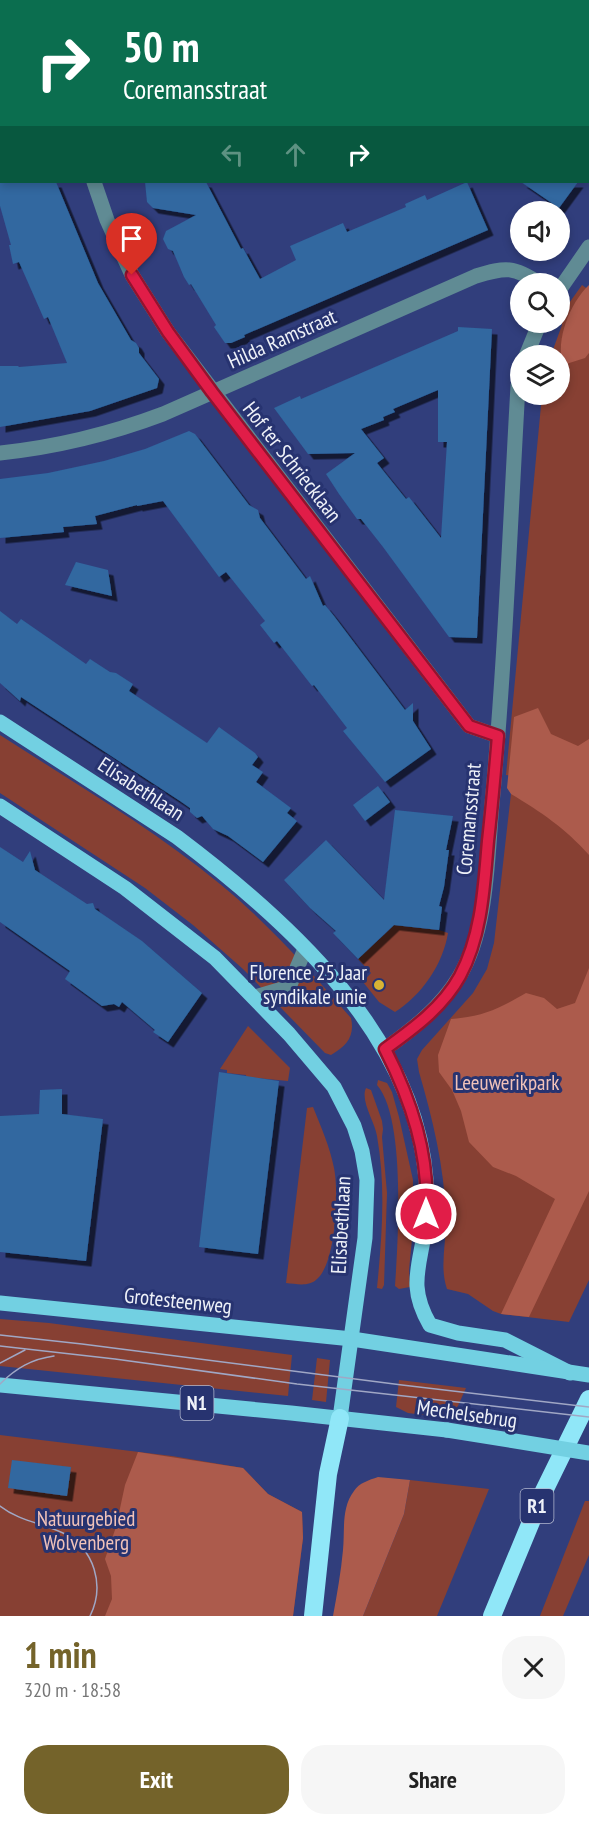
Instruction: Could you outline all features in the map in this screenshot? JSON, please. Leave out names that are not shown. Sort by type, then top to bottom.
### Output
[{"type":"highway","name":"R1","points":[[492,1616],[543,1493],[589,1399]]},
{"type":"highway","points":[[313,1616],[328,1474],[340,1418]]},
{"type":"main road","name":"Elisabethlaan","points":[[0,722],[177,837],[251,897],[305,949],[362,1015],[385,1049],[410,1104],[425,1167],[425,1229],[417,1271],[416,1293],[420,1309],[430,1325],[458,1334],[505,1340],[570,1373]]},
{"type":"main road","name":"Elisabethlaan","points":[[0,806],[125,888],[215,958],[255,997],[334,1087],[354,1126],[362,1151],[367,1180],[367,1208],[352,1340],[340,1418]]},
{"type":"main road","name":"Grotesteenweg","points":[[0,1303],[352,1340]]},
{"type":"main road","points":[[352,1340],[589,1375]]},
{"type":"main road","name":"N1","points":[[0,1384],[340,1418]]},
{"type":"main road","name":"Mechelsebrug","points":[[340,1418],[447,1430],[589,1453]]},
{"type":"street","name":"Hof ter Schriecklaan","points":[[94,183],[107,219],[132,275],[168,332],[469,726],[498,736]]},
{"type":"street","points":[[570,275],[589,247]]},
{"type":"street","name":"Hilda Ramstraat","points":[[0,453],[52,446],[124,429],[476,276],[501,269],[525,273]]},
{"type":"street","name":"Coremansstraat","points":[[385,1049],[423,1020],[442,1002],[460,976],[472,946],[481,913],[498,736],[517,405]]},
{"type":"street","points":[[255,997],[289,987],[305,949]]},
{"type":"green space","name":"Leeuwerikpark","points":[[582,285],[589,290],[589,1280],[569,1322],[501,1314],[468,1294],[447,1289],[443,1262],[446,1216],[443,1179],[417,1059],[422,1050],[473,993],[487,969],[494,943],[513,776],[506,775],[541,405],[570,405],[570,345],[555,345],[559,333],[570,333],[570,302]]},
{"type":"green space","points":[[589,285],[589,353],[585,358],[570,363],[570,345],[561,344],[563,333],[570,333],[570,312]]},
{"type":"green space","points":[[538,708],[551,734],[578,746],[589,739],[589,855],[562,829],[511,794],[507,788],[514,717]]},
{"type":"green space","points":[[0,735],[140,825],[194,863],[238,899],[288,948],[351,1018],[351,1035],[345,1044],[331,1055],[325,1053],[243,969],[193,925],[145,888],[0,793]]},
{"type":"green space","points":[[394,925],[448,933],[441,956],[430,978],[414,997],[395,1012],[379,1002],[363,982],[371,973],[358,959]]},
{"type":"green space","points":[[589,968],[589,1191],[529,1317],[501,1314],[555,1199],[516,1176],[493,1167],[469,1142],[461,1111],[452,1090],[439,1072],[438,1055],[451,1019],[490,1011],[526,993],[544,998],[557,1009],[575,1003]]},
{"type":"green space","points":[[248,1026],[290,1068],[288,1081],[246,1077],[246,1075],[227,1073],[227,1070],[220,1069]]},
{"type":"green space","points":[[378,1080],[387,1083],[392,1092],[413,1180],[410,1287],[399,1289],[395,1286],[398,1240],[396,1151],[392,1124],[386,1101],[377,1085]]},
{"type":"green space","points":[[366,1088],[371,1090],[383,1129],[387,1193],[382,1289],[377,1288],[382,1231],[382,1174],[376,1130],[366,1105]]},
{"type":"green space","points":[[313,1107],[328,1145],[334,1168],[336,1209],[332,1243],[323,1271],[314,1282],[286,1283],[307,1108]]},
{"type":"green space","points":[[0,1319],[49,1323],[292,1355],[288,1396],[0,1366]]},
{"type":"green space","points":[[317,1358],[330,1360],[326,1402],[312,1400]]},
{"type":"green space","points":[[399,1380],[466,1388],[452,1419],[408,1413],[396,1407]]},
{"type":"green space","name":"Natuurgebied Wolvenberg","points":[[0,1435],[172,1456],[243,1468],[268,1494],[302,1512],[303,1538],[293,1616],[0,1616]]},
{"type":"green space","points":[[138,1452],[243,1468],[268,1494],[302,1512],[303,1538],[293,1616],[105,1616],[112,1599],[111,1576],[105,1559],[116,1527],[125,1485]]},
{"type":"green space","points":[[378,1477],[410,1480],[404,1514],[363,1616],[333,1616],[347,1505],[359,1486]]},
{"type":"green space","points":[[410,1480],[489,1489],[437,1616],[363,1616],[404,1514]]},
{"type":"green space","points":[[585,1501],[589,1501],[589,1555],[563,1616],[540,1616]]},
{"type":"building","points":[[0,183],[56,183],[98,283],[131,340],[139,348],[139,353],[159,379],[157,388],[90,411],[0,427],[0,366],[19,367],[67,363],[48,317],[44,319],[19,262],[13,264],[9,245],[11,245],[0,206]]},
{"type":"building","points":[[145,183],[207,183],[241,249],[243,248],[260,279],[296,260],[290,246],[343,223],[347,232],[406,207],[405,204],[425,195],[427,200],[465,183],[467,183],[488,230],[244,335],[245,337],[225,343],[191,284],[189,285],[184,277],[173,251],[168,249],[163,239],[166,231],[196,215],[153,208],[147,202]]},
{"type":"building","points":[[522,183],[577,183],[564,201],[549,201]]},
{"type":"building","points":[[458,327],[492,329],[477,638],[449,637],[383,547],[361,519],[357,519],[339,494],[326,474],[355,453],[308,454],[274,408],[300,396],[301,399],[458,331]],"holes":[[[438,390],[438,442],[447,442],[441,538],[409,497],[406,499],[377,463],[384,458],[361,429],[384,420],[383,417],[395,412],[393,409]]]},
{"type":"building","points":[[189,431],[195,434],[249,505],[258,510],[260,518],[306,579],[310,576],[323,606],[325,605],[334,616],[405,710],[413,703],[413,721],[431,749],[385,782],[343,731],[347,728],[314,685],[312,686],[277,641],[274,643],[260,625],[265,621],[226,572],[219,577],[163,501],[95,516],[97,524],[63,527],[64,532],[0,538],[0,479],[48,473],[104,461],[145,449]]},
{"type":"building","points":[[76,562],[108,570],[112,596],[65,585]]},
{"type":"building","points":[[0,611],[17,624],[21,619],[86,664],[90,659],[110,672],[116,673],[133,684],[129,691],[207,743],[219,727],[255,753],[258,757],[252,765],[263,772],[256,782],[291,808],[287,813],[297,821],[263,862],[228,836],[213,829],[202,816],[197,818],[190,812],[190,808],[180,801],[21,697],[20,701],[0,683]]},
{"type":"building","points":[[378,786],[390,802],[365,821],[353,805]]},
{"type":"building","points":[[395,810],[453,816],[446,850],[449,850],[444,887],[439,906],[442,907],[439,930],[394,925],[358,959],[333,933],[336,931],[284,880],[326,840],[384,900]]},
{"type":"building","points":[[0,847],[23,862],[30,851],[35,870],[87,904],[93,903],[95,909],[142,941],[202,993],[168,1042],[153,1032],[155,1030],[122,1002],[119,1007],[114,1004],[102,1006],[65,979],[70,971],[0,922]]},
{"type":"building","points":[[219,1072],[279,1081],[258,1254],[199,1247]]},
{"type":"building","points":[[62,1089],[62,1114],[103,1119],[86,1261],[0,1252],[0,1116],[39,1114],[40,1090]]},
{"type":"building","points":[[12,1460],[71,1467],[67,1496],[8,1488]]},
{"type":"tram line","points":[[0,1335],[589,1407]]},
{"type":"tram line","points":[[0,1346],[297,1384],[589,1417]]},
{"type":"tram line","points":[[0,1363],[25,1350]]},
{"type":"tram line","points":[[0,1384],[25,1365],[54,1356]]},
{"type":"tram line","points":[[0,1506],[15,1515],[63,1533],[83,1548],[90,1558],[96,1581],[97,1593],[90,1616]]},
{"type":"place","name":"Florence 25 Jaar syndikale unie","points":[[379,985]]},
{"type":"route","points":[[132,275],[168,332],[212,392],[469,726],[498,736],[481,913],[472,946],[460,976],[442,1002],[423,1020],[385,1049],[410,1104],[421,1145],[425,1167],[426,1214]]}]
